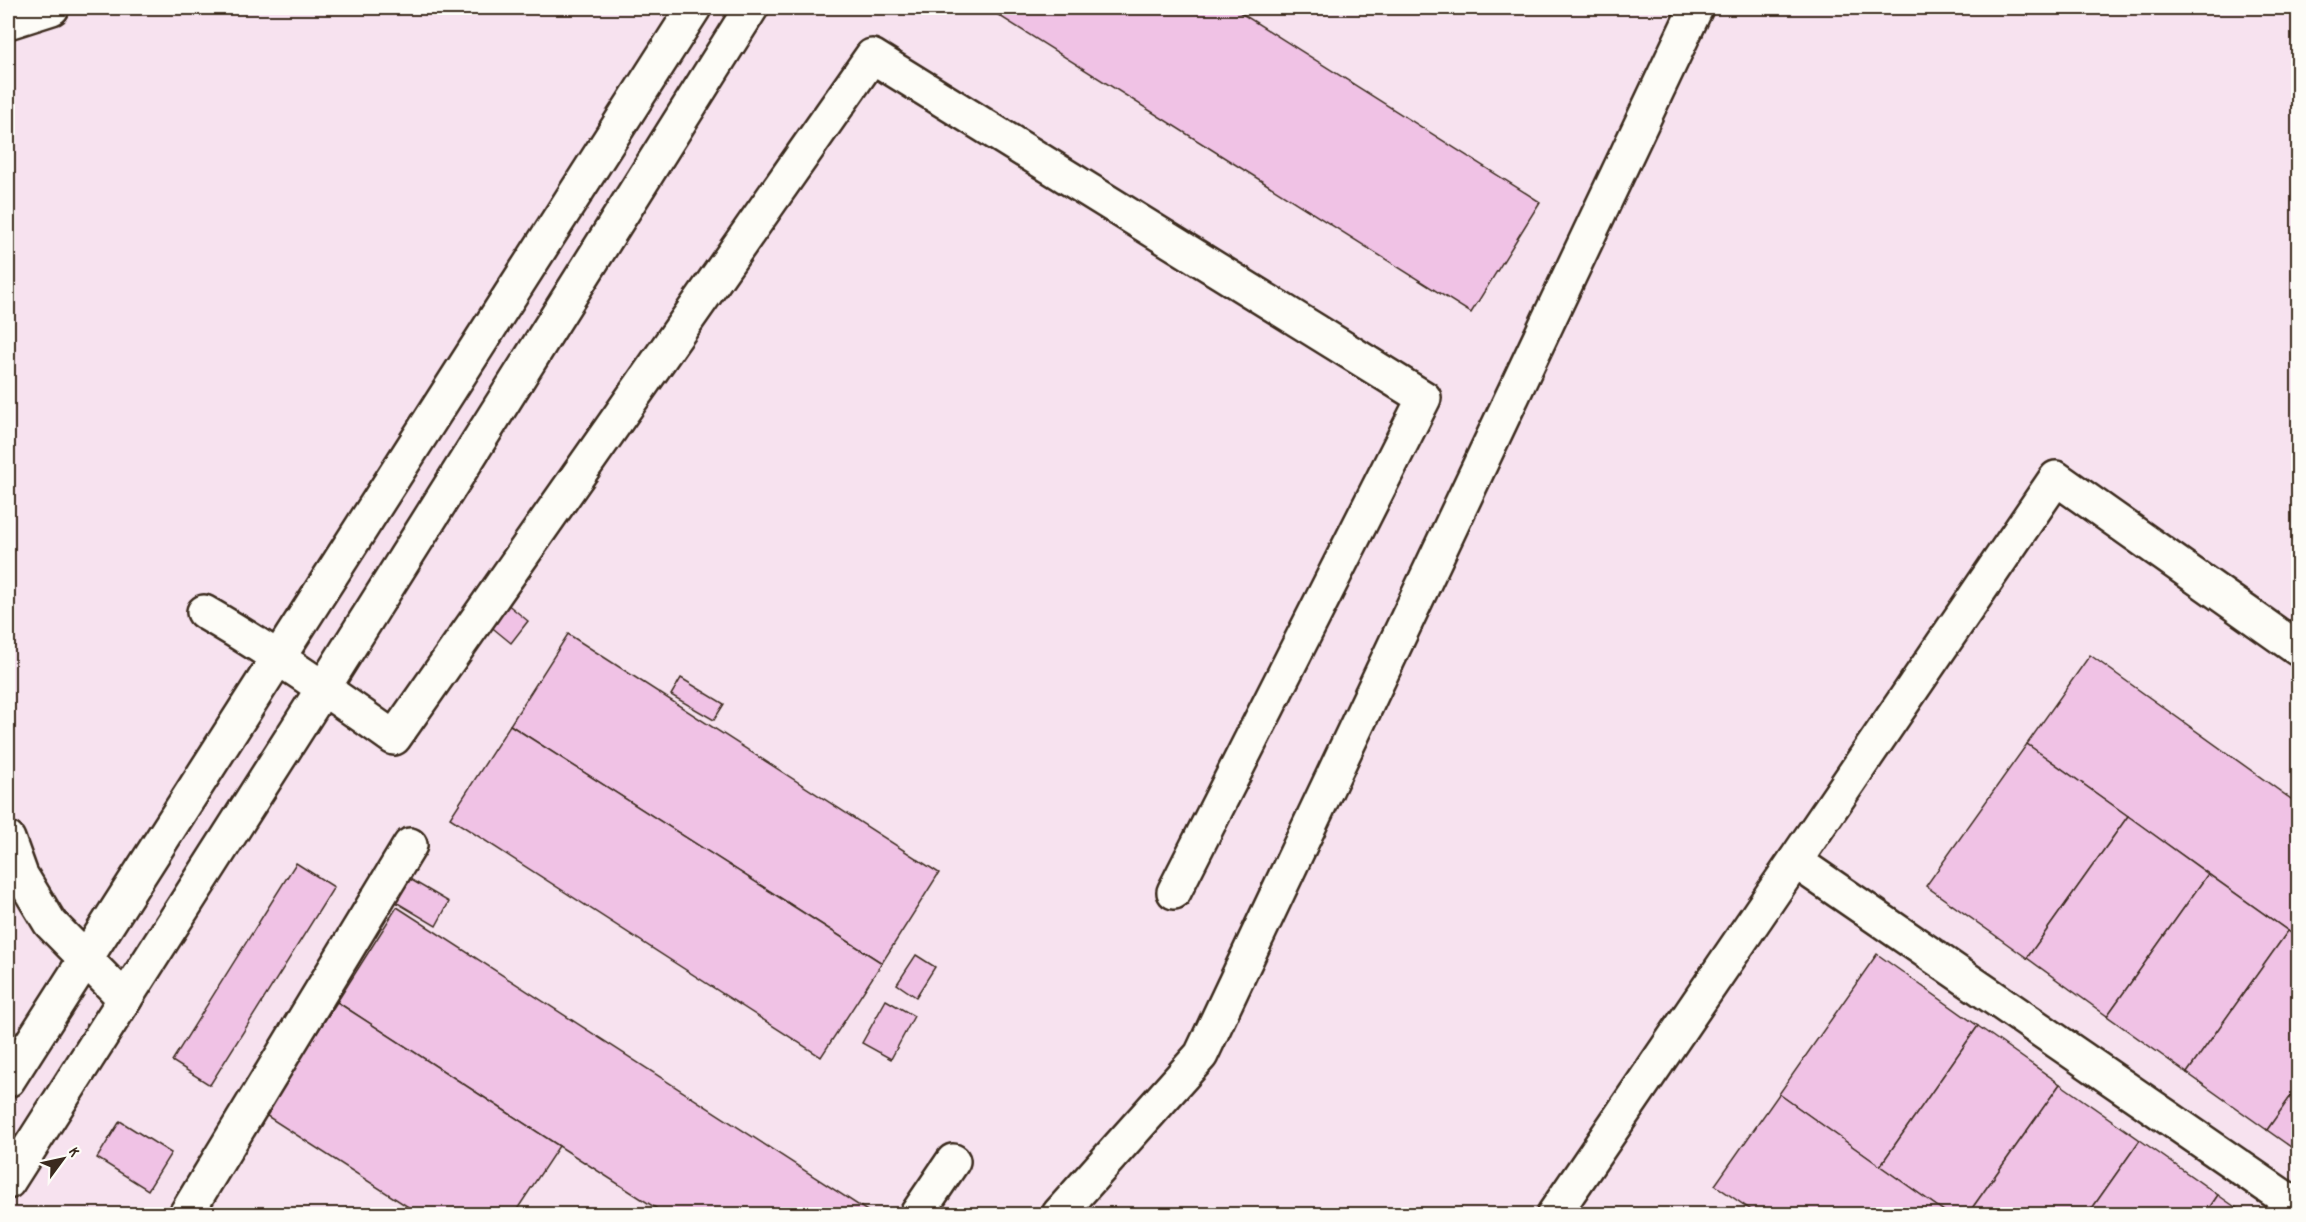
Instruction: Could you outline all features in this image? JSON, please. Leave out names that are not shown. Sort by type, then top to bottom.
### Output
[{"type":"street","points":[[8,22],[52,8]]},
{"type":"street","points":[[8,1080],[694,8]]},
{"type":"street","points":[[8,1182],[324,687],[750,8]]},
{"type":"street","points":[[1059,1215],[1201,1055],[1696,8]]},
{"type":"street","points":[[204,612],[324,687],[394,738],[872,56],[1424,398],[1174,892]]},
{"type":"street","points":[[1557,1214],[2056,478],[2298,649]]},
{"type":"street","points":[[8,839],[21,875],[50,923],[124,999]]},
{"type":"street","points":[[186,1215],[410,845]]},
{"type":"street","points":[[1795,861],[2298,1207]]},
{"type":"street","points":[[8,1050],[53,1009]]},
{"type":"street","points":[[916,1215],[953,1161]]},
{"type":"shaded area","points":[[8,8],[2298,8],[2298,1214],[8,1214]]},
{"type":"building","points":[[987,8],[1233,8],[1540,202],[1471,313]]},
{"type":"building","points":[[506,603],[528,621],[511,643],[489,625]]},
{"type":"building","points":[[568,634],[939,873],[882,963],[510,725]]},
{"type":"building","points":[[2090,655],[2298,804],[2298,938],[2027,744]]},
{"type":"building","points":[[681,678],[724,704],[714,720],[671,695]]},
{"type":"building","points":[[510,725],[882,963],[821,1057],[450,818]]},
{"type":"building","points":[[2027,744],[2128,816],[2027,958],[1926,886]]},
{"type":"building","points":[[2128,816],[2208,874],[2107,1016],[2027,958]]},
{"type":"building","points":[[296,863],[334,887],[210,1085],[172,1061]]},
{"type":"building","points":[[398,872],[449,902],[436,926],[384,895]]},
{"type":"building","points":[[2208,874],[2288,931],[2187,1073],[2107,1016]]},
{"type":"building","points":[[397,907],[872,1214],[665,1214],[559,1146],[337,1002]]},
{"type":"building","points":[[2288,931],[2298,938],[2298,1086],[2267,1130],[2187,1073]]},
{"type":"building","points":[[1877,954],[1978,1026],[1880,1166],[1779,1094]]},
{"type":"building","points":[[916,955],[935,967],[916,997],[897,984]]},
{"type":"building","points":[[886,1000],[914,1016],[891,1059],[862,1043]]},
{"type":"building","points":[[337,1002],[559,1146],[514,1214],[419,1214],[264,1114]]},
{"type":"building","points":[[1978,1026],[2060,1084],[1968,1214],[1948,1214],[1880,1166]]},
{"type":"building","points":[[2060,1084],[2140,1140],[2088,1214],[1968,1214]]},
{"type":"building","points":[[2298,1086],[2298,1152],[2267,1130]]},
{"type":"building","points":[[1779,1094],[1948,1214],[1757,1214],[1715,1185]]},
{"type":"building","points":[[120,1121],[171,1153],[148,1190],[97,1158]]},
{"type":"building","points":[[2140,1140],[2218,1195],[2205,1214],[2088,1214]]},
{"type":"building","points":[[2218,1195],[2245,1214],[2205,1214]]}]
